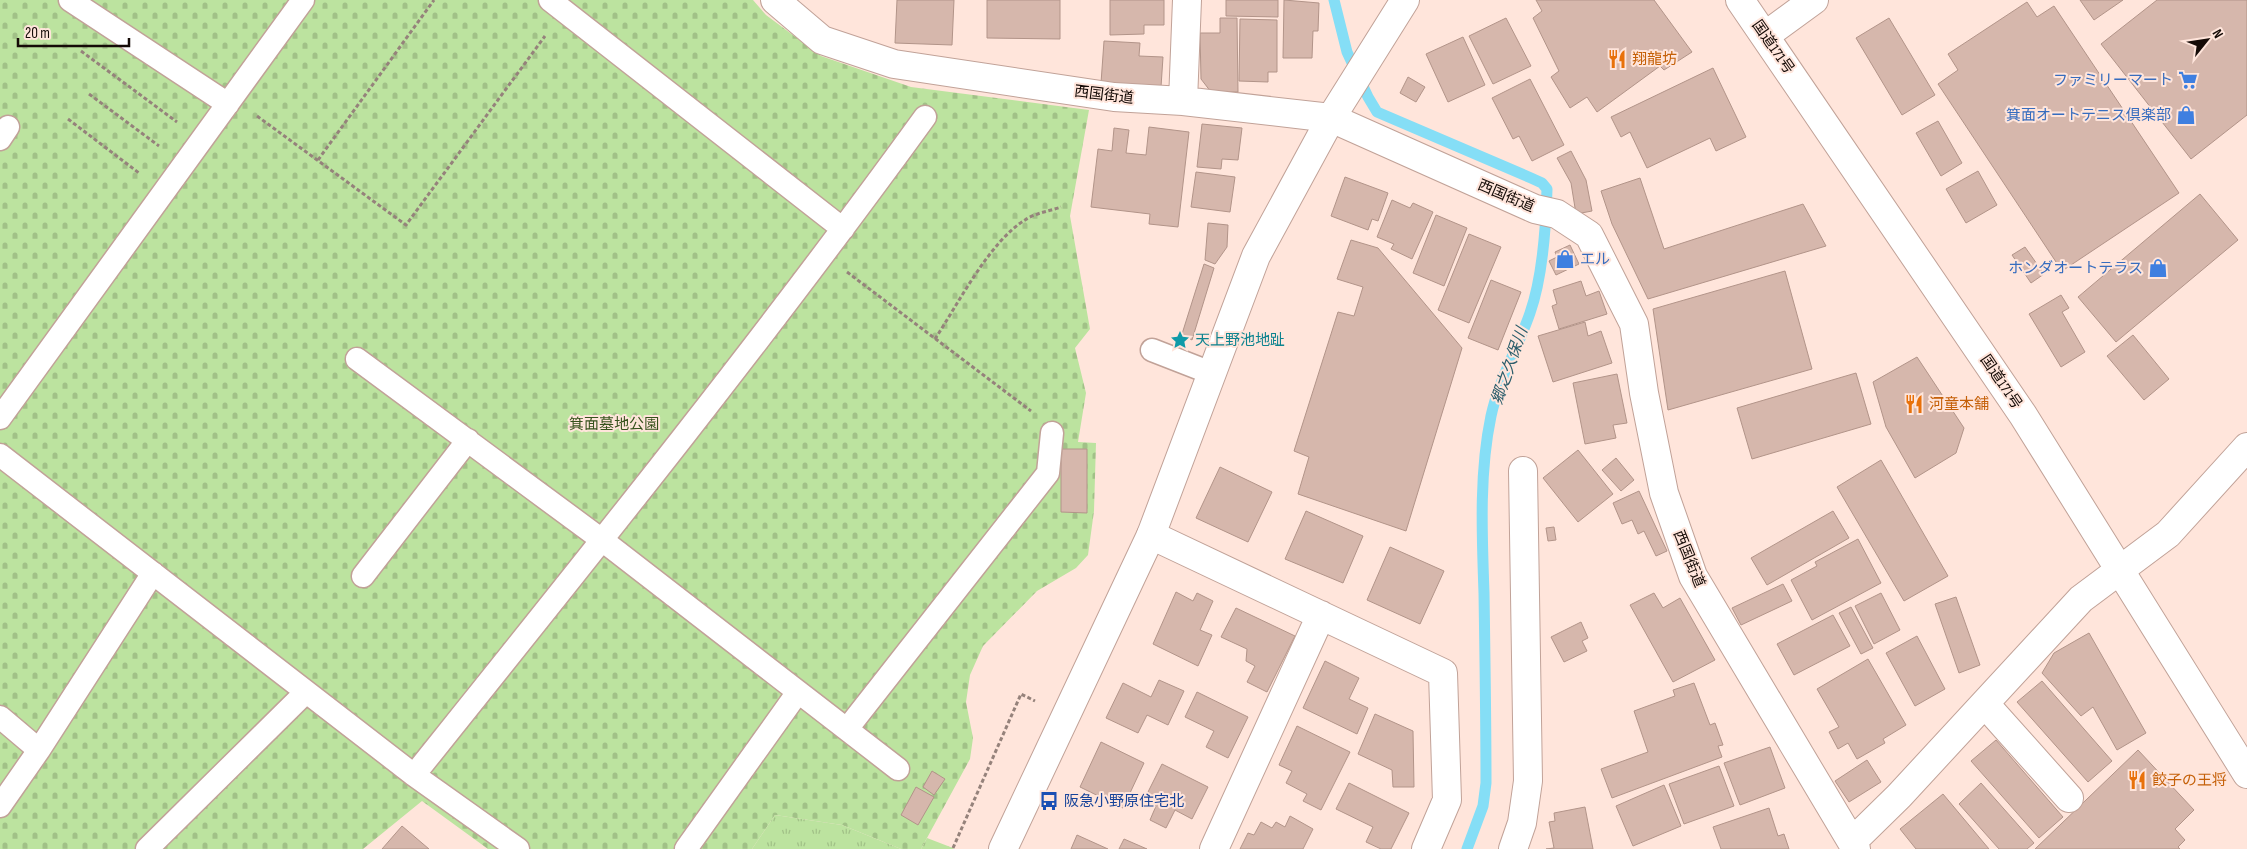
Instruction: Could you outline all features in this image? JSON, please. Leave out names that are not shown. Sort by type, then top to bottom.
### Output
[{"type":"main road","name":"西国街道","points":[[775,0],[822,40],[894,64],[1114,97],[1183,101],[1331,118],[1406,146],[1546,212],[1590,235],[1634,324],[1644,393],[1664,492],[1693,576],[1854,845]]},
{"type":"main road","points":[[1183,101],[1187,0]]},
{"type":"main road","points":[[1003,849],[1151,535],[1256,256],[1331,118],[1405,0]]},
{"type":"main road","name":"国道171号","points":[[1740,0],[1766,35],[2024,415],[2247,774]]},
{"type":"main road","points":[[1766,35],[1814,0]]},
{"type":"main road","points":[[1854,845],[2081,599],[2168,534],[2247,447]]},
{"type":"main road","points":[[1513,849],[1522,822],[1528,781],[1523,471]]},
{"type":"main road","points":[[1151,535],[1443,673],[1447,800],[1426,849]]},
{"type":"main road","points":[[1214,849],[1321,616]]},
{"type":"main road","points":[[1985,704],[2069,798]]},
{"type":"lane","points":[[70,0],[230,101]]},
{"type":"lane","points":[[0,418],[303,0]]},
{"type":"lane","points":[[557,5],[844,229]]},
{"type":"lane","points":[[414,775],[602,540],[824,255],[925,116]]},
{"type":"lane","points":[[1152,350],[1211,373]]},
{"type":"lane","points":[[357,359],[602,540],[898,769]]},
{"type":"lane","points":[[847,730],[1048,473],[1052,433]]},
{"type":"lane","points":[[363,576],[468,440]]},
{"type":"lane","points":[[0,455],[414,775],[518,849]]},
{"type":"lane","points":[[0,806],[39,750],[152,573]]},
{"type":"lane","points":[[147,849],[306,692]]},
{"type":"lane","points":[[686,849],[798,692]]},
{"type":"lane","points":[[0,717],[39,750]]},
{"type":"path","points":[[318,160],[434,0]]},
{"type":"path","points":[[230,101],[318,160],[406,225],[557,5]]},
{"type":"path","points":[[81,51],[202,140]]},
{"type":"path","points":[[89,94],[184,165]]},
{"type":"path","points":[[68,119],[164,192]]},
{"type":"path","points":[[936,339],[988,257],[1009,233],[1026,219],[1061,207]]},
{"type":"path","points":[[824,255],[1054,428],[1052,433]]},
{"type":"path","points":[[953,848],[1021,694],[1040,703]]},
{"type":"green space","name":"箕面墓地公園","points":[[0,0],[753,0],[766,15],[821,56],[911,87],[1089,110],[1070,216],[1090,329],[1075,348],[1086,393],[1078,442],[1096,443],[1094,511],[1088,555],[1076,568],[1037,591],[983,646],[970,675],[966,702],[973,738],[970,759],[921,849],[901,849],[842,825],[775,815],[752,849],[488,849],[422,801],[363,849],[0,849]]},
{"type":"green space","points":[[775,815],[842,825],[901,849],[752,849]]},
{"type":"green space","points":[[927,838],[953,848],[954,849],[921,849]]},
{"type":"building","points":[[897,0],[954,0],[952,45],[895,43]]},
{"type":"building","points":[[987,0],[1060,0],[1060,39],[987,38]]},
{"type":"building","points":[[1110,0],[1164,0],[1164,25],[1144,25],[1144,34],[1110,35]]},
{"type":"building","points":[[1226,0],[1278,0],[1278,17],[1226,16]]},
{"type":"building","points":[[1284,0],[1319,3],[1318,31],[1313,31],[1312,58],[1283,58]]},
{"type":"building","name":"翔龍坊","points":[[1536,0],[1654,0],[1692,52],[1664,70],[1660,66],[1597,112],[1587,97],[1570,108],[1551,77],[1559,71],[1533,18],[1542,11]]},
{"type":"building","points":[[2080,0],[2123,0],[2094,20]]},
{"type":"building","name":"ファミリーマート","points":[[2157,0],[2247,0],[2247,115],[2191,159],[2101,44]]},
{"type":"building","points":[[2027,2],[2037,17],[2054,6],[2179,193],[2062,271],[1938,84],[1958,70],[1948,54]]},
{"type":"building","points":[[1220,18],[1237,18],[1238,92],[1211,92],[1201,79],[1200,33],[1220,33]]},
{"type":"building","points":[[1506,18],[1531,66],[1493,84],[1469,36]]},
{"type":"building","points":[[1889,18],[1935,95],[1902,115],[1856,38]]},
{"type":"building","points":[[1240,19],[1277,20],[1277,72],[1268,72],[1268,82],[1239,81]]},
{"type":"building","points":[[1463,37],[1485,85],[1448,102],[1426,54]]},
{"type":"building","points":[[1104,41],[1140,43],[1139,56],[1163,57],[1161,87],[1101,83]]},
{"type":"building","points":[[1713,68],[1746,137],[1716,151],[1710,138],[1647,168],[1630,132],[1621,137],[1611,117]]},
{"type":"building","points":[[1408,77],[1425,87],[1416,102],[1400,93]]},
{"type":"building","points":[[1530,79],[1564,145],[1532,161],[1519,136],[1513,139],[1492,98]]},
{"type":"building","points":[[1938,121],[1962,163],[1941,176],[1916,133]]},
{"type":"building","points":[[1202,124],[1242,128],[1238,160],[1222,159],[1221,169],[1197,167]]},
{"type":"building","points":[[1149,127],[1189,132],[1178,227],[1149,224],[1150,214],[1091,207],[1098,149],[1112,151],[1114,128],[1129,130],[1126,153],[1146,155]]},
{"type":"building","points":[[1571,151],[1586,180],[1592,211],[1576,214],[1571,183],[1557,158]]},
{"type":"building","points":[[1978,171],[1997,205],[1966,223],[1946,189]]},
{"type":"building","points":[[1196,172],[1235,177],[1230,212],[1191,207]]},
{"type":"building","points":[[1345,177],[1388,193],[1378,221],[1372,219],[1368,230],[1331,216]]},
{"type":"building","points":[[1640,178],[1664,249],[1803,204],[1826,246],[1648,299],[1612,224],[1601,191]]},
{"type":"building","name":"ホンダオートテラス","points":[[2200,194],[2238,240],[2116,342],[2078,297]]},
{"type":"building","points":[[1392,200],[1410,208],[1413,203],[1433,212],[1412,259],[1391,249],[1394,244],[1377,237]]},
{"type":"building","points":[[1436,215],[1467,228],[1444,286],[1413,273]]},
{"type":"building","points":[[1208,223],[1228,225],[1227,247],[1215,264],[1205,260]]},
{"type":"building","points":[[1469,234],[1501,247],[1469,323],[1438,310]]},
{"type":"building","points":[[1351,240],[1378,248],[1462,348],[1406,531],[1298,494],[1309,457],[1294,451],[1338,312],[1354,316],[1363,287],[1337,279]]},
{"type":"building","name":"エル","points":[[1570,245],[1579,264],[1556,275],[1549,261],[1557,257],[1555,252]]},
{"type":"building","points":[[2025,247],[2044,274],[2031,283],[2012,255]]},
{"type":"building","points":[[1204,264],[1214,268],[1192,340],[1182,334]]},
{"type":"building","points":[[1785,271],[1812,369],[1668,410],[1653,309]]},
{"type":"building","points":[[1491,280],[1521,292],[1498,350],[1468,338]]},
{"type":"building","points":[[1581,281],[1586,296],[1599,291],[1607,314],[1559,329],[1552,306],[1557,304],[1553,290]]},
{"type":"building","points":[[2061,295],[2069,308],[2062,312],[2085,352],[2061,367],[2029,314]]},
{"type":"building","points":[[1585,322],[1588,336],[1601,331],[1612,363],[1553,382],[1538,336]]},
{"type":"building","points":[[2133,335],[2169,379],[2144,400],[2107,356]]},
{"type":"building","name":"河童本舗","points":[[1917,357],[1964,428],[1956,453],[1915,478],[1886,427],[1873,382]]},
{"type":"building","points":[[1856,373],[1871,424],[1752,459],[1737,408]]},
{"type":"building","points":[[1617,374],[1627,423],[1613,425],[1616,438],[1585,444],[1573,383]]},
{"type":"building","points":[[1061,449],[1087,449],[1087,513],[1061,512]]},
{"type":"building","points":[[1578,450],[1613,494],[1578,522],[1543,478]]},
{"type":"building","points":[[1616,458],[1634,480],[1621,491],[1602,470]]},
{"type":"building","points":[[1881,460],[1948,576],[1904,601],[1837,487]]},
{"type":"building","points":[[1220,467],[1272,492],[1248,542],[1196,518]]},
{"type":"building","points":[[1639,491],[1667,551],[1656,556],[1644,531],[1638,534],[1632,520],[1622,524],[1613,503]]},
{"type":"building","points":[[1306,511],[1363,536],[1343,583],[1285,559]]},
{"type":"building","points":[[1833,511],[1849,538],[1767,585],[1751,558]]},
{"type":"building","points":[[1554,527],[1556,540],[1548,541],[1546,528]]},
{"type":"building","points":[[1858,539],[1881,583],[1812,620],[1791,580],[1817,566],[1815,562]]},
{"type":"building","points":[[1390,547],[1444,571],[1420,624],[1367,600]]},
{"type":"building","points":[[1783,584],[1792,601],[1741,625],[1732,608]]},
{"type":"building","points":[[1176,592],[1193,601],[1197,593],[1213,601],[1200,630],[1212,635],[1198,666],[1153,644]]},
{"type":"building","points":[[1654,593],[1663,608],[1680,598],[1715,660],[1673,682],[1630,605]]},
{"type":"building","points":[[1881,593],[1900,630],[1874,644],[1855,606]]},
{"type":"building","points":[[1956,597],[1980,665],[1959,673],[1935,604]]},
{"type":"building","points":[[1851,607],[1873,648],[1861,654],[1839,613]]},
{"type":"building","points":[[1236,608],[1295,636],[1267,692],[1247,682],[1255,666],[1246,661],[1247,649],[1221,637]]},
{"type":"building","points":[[1833,615],[1850,646],[1794,675],[1777,644]]},
{"type":"building","points":[[1581,622],[1588,638],[1582,641],[1587,651],[1564,662],[1551,637]]},
{"type":"building","points":[[2089,633],[2146,733],[2117,750],[2093,707],[2081,716],[2042,673],[2054,653]]},
{"type":"building","points":[[1917,636],[1945,689],[1915,706],[1886,653]]},
{"type":"building","points":[[1868,659],[1906,725],[1883,739],[1885,743],[1857,759],[1848,743],[1838,749],[1829,732],[1839,727],[1817,689]]},
{"type":"building","points":[[1325,661],[1359,678],[1349,699],[1368,708],[1357,734],[1303,708]]},
{"type":"building","points":[[1159,680],[1184,691],[1168,725],[1147,715],[1138,733],[1106,718],[1123,683],[1151,697]]},
{"type":"building","points":[[2042,681],[2112,761],[2088,782],[2017,702]]},
{"type":"building","points":[[1694,683],[1710,725],[1715,723],[1723,745],[1718,746],[1722,757],[1612,798],[1601,769],[1648,752],[1634,711],[1675,696],[1673,690]]},
{"type":"building","points":[[1197,692],[1248,717],[1228,758],[1206,747],[1214,731],[1185,717]]},
{"type":"building","points":[[1375,714],[1413,731],[1414,787],[1393,787],[1392,770],[1358,754]]},
{"type":"building","points":[[1297,726],[1350,752],[1321,810],[1303,801],[1307,794],[1286,783],[1292,771],[1279,765]]},
{"type":"building","points":[[1996,740],[2063,817],[2039,838],[1971,761]]},
{"type":"building","points":[[1101,742],[1144,763],[1123,808],[1080,787]]},
{"type":"building","points":[[1770,747],[1785,788],[1740,805],[1724,763]]},
{"type":"building","name":"餃子の王将","points":[[2138,750],[2194,810],[2175,829],[2185,840],[2178,847],[2180,849],[2035,849]]},
{"type":"building","points":[[1867,760],[1881,782],[1849,802],[1835,781]]},
{"type":"building","points":[[1162,764],[1208,787],[1192,819],[1175,810],[1166,828],[1150,820],[1156,806],[1144,800]]},
{"type":"building","points":[[1719,766],[1734,806],[1684,824],[1669,784]]},
{"type":"building","points":[[932,771],[945,779],[934,795],[923,787]]},
{"type":"building","points":[[1349,783],[1409,813],[1391,849],[1381,849],[1366,842],[1373,827],[1336,809]]},
{"type":"building","points":[[1981,783],[2034,843],[2027,849],[1999,849],[1959,804]]},
{"type":"building","points":[[1664,785],[1681,826],[1633,846],[1616,806]]},
{"type":"building","points":[[916,787],[934,797],[918,825],[901,815]]},
{"type":"building","points":[[1943,794],[1989,849],[1916,849],[1900,829]]},
{"type":"building","points":[[1585,807],[1593,849],[1546,849],[1554,848],[1549,822],[1555,821],[1554,813]]},
{"type":"building","points":[[1769,808],[1778,836],[1784,834],[1789,849],[1721,849],[1713,827]]},
{"type":"building","points":[[1290,816],[1313,829],[1303,849],[1240,849],[1248,833],[1254,835],[1261,822],[1272,828],[1276,822],[1285,827]]},
{"type":"building","points":[[402,826],[429,849],[382,849]]},
{"type":"building","points":[[1077,835],[1108,849],[1071,849]]},
{"type":"building","points":[[1124,839],[1147,849],[1119,849]]},
{"type":"waterway","name":"郷之久保川","points":[[1334,0],[1347,52],[1377,112],[1531,178],[1542,183],[1547,189],[1543,252],[1538,284],[1530,313],[1494,402],[1487,438],[1483,482],[1482,527],[1486,783],[1483,806],[1467,849]]},
{"type":"place","name":"翔龍坊","points":[[1617,59]]},
{"type":"place","name":"ファミリーマート","points":[[2188,80]]},
{"type":"place","name":"箕面オートテニス倶楽部","points":[[2186,115]]},
{"type":"place","name":"エル","points":[[1565,259]]},
{"type":"place","name":"ホンダオートテラス","points":[[2158,268]]},
{"type":"place","name":"天上野池地趾","points":[[1180,340]]},
{"type":"place","name":"河童本舗","points":[[1914,404]]},
{"type":"place","name":"餃子の王将","points":[[2137,780]]},
{"type":"place","name":"阪急小野原住宅北","points":[[1049,801]]}]
